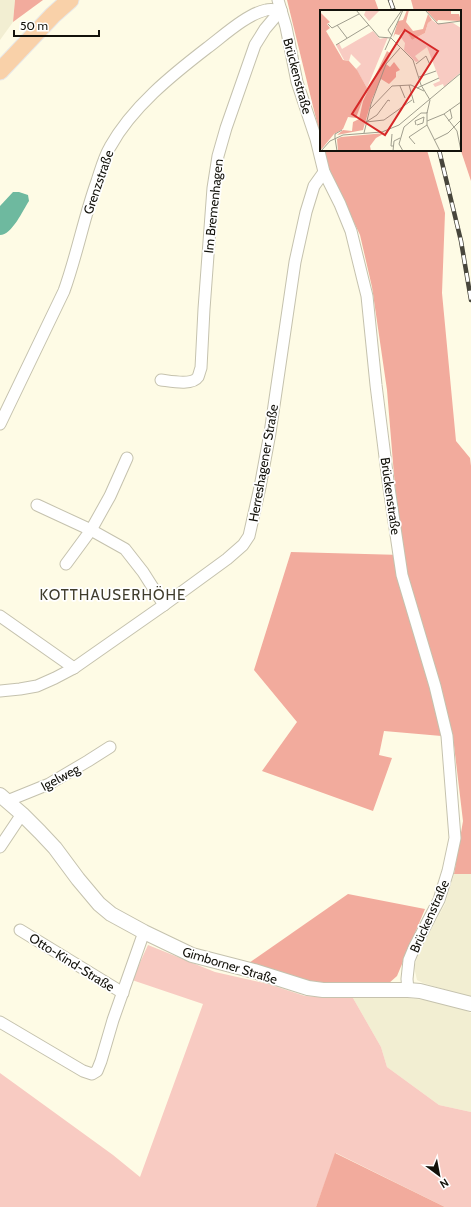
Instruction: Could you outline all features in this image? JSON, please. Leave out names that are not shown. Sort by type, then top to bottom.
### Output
[{"type":"main road","points":[[0,71],[53,15],[70,0]]},
{"type":"street","name":"Brückenstraße","points":[[279,5],[286,27],[297,82],[316,139],[324,172],[348,225],[367,296],[388,481],[402,574],[435,686],[447,736],[455,838],[448,871],[439,900],[409,960],[407,979],[408,990]]},
{"type":"street","name":"Im Bremenhagen","points":[[161,380],[185,382],[193,381],[198,377],[201,368],[213,188],[218,156],[226,128],[255,46],[279,5]]},
{"type":"street","name":"Grenzstraße","points":[[0,424],[70,276],[90,199],[110,147],[139,108],[162,84],[232,29],[251,16],[279,5]]},
{"type":"street","name":"Herreshagener Straße","points":[[0,691],[37,686],[74,668],[227,559],[243,545],[249,536],[263,472],[295,262],[306,212],[314,186],[324,172]]},
{"type":"street","points":[[66,564],[91,530],[110,496],[127,458]]},
{"type":"street","points":[[37,505],[91,530],[125,549],[143,572],[164,605]]},
{"type":"street","points":[[0,616],[74,668]]},
{"type":"street","name":"Igelweg","points":[[4,798],[49,784],[110,747]]},
{"type":"street","name":"Gimborner Straße","points":[[4,798],[55,848],[99,904],[111,914],[192,955],[247,969],[308,988],[323,990],[420,991],[471,1004]]},
{"type":"street","points":[[0,847],[22,814]]},
{"type":"street","name":"Otto-Kind-Straße","points":[[20,930],[123,993]]},
{"type":"street","name":"Otto-Kind-Straße","points":[[0,1022],[83,1071],[92,1074],[97,1070],[144,932]]},
{"type":"shaded area","points":[[0,0],[15,0],[13,22],[0,40]]},
{"type":"shaded area","points":[[15,0],[43,0],[13,22]]},
{"type":"shaded area","points":[[287,0],[375,0],[379,10],[320,10],[320,135]]},
{"type":"shaded area","points":[[411,0],[471,0],[471,181],[461,151],[461,10],[414,10]]},
{"type":"shaded area","points":[[324,151],[427,151],[445,213],[442,293],[456,441],[470,458],[471,466],[471,874],[454,874],[463,821],[453,737],[384,731],[379,755],[392,758],[373,811],[262,771],[297,722],[254,670],[291,552],[402,555],[387,390],[372,287],[360,235],[330,172]]},
{"type":"shaded area","points":[[13,192],[28,195],[29,201],[13,227],[9,231],[0,235],[0,206]]},
{"type":"shaded area","points":[[454,874],[471,874],[471,997],[417,980],[414,967],[420,950],[445,904]]},
{"type":"shaded area","points":[[348,894],[425,909],[397,976],[388,984],[314,982],[249,963]]},
{"type":"shaded area","points":[[148,945],[215,972],[268,984],[305,996],[353,998],[381,1047],[387,1067],[439,1105],[471,1112],[471,1207],[445,1207],[336,1153],[316,1207],[0,1207],[0,1073],[113,1155],[140,1177],[203,1004],[132,980]]},
{"type":"shaded area","points":[[353,998],[408,998],[450,1003],[471,1013],[471,1112],[439,1105],[387,1067],[381,1047]]},
{"type":"shaded area","points":[[335,1153],[445,1207],[316,1207]]},
{"type":"railway","points":[[390,0],[394,10]]},
{"type":"railway","points":[[439,151],[461,241],[471,300]]},
{"type":"district","name":"KOTTHAUSERHÖHE","points":[[113,595]]}]
